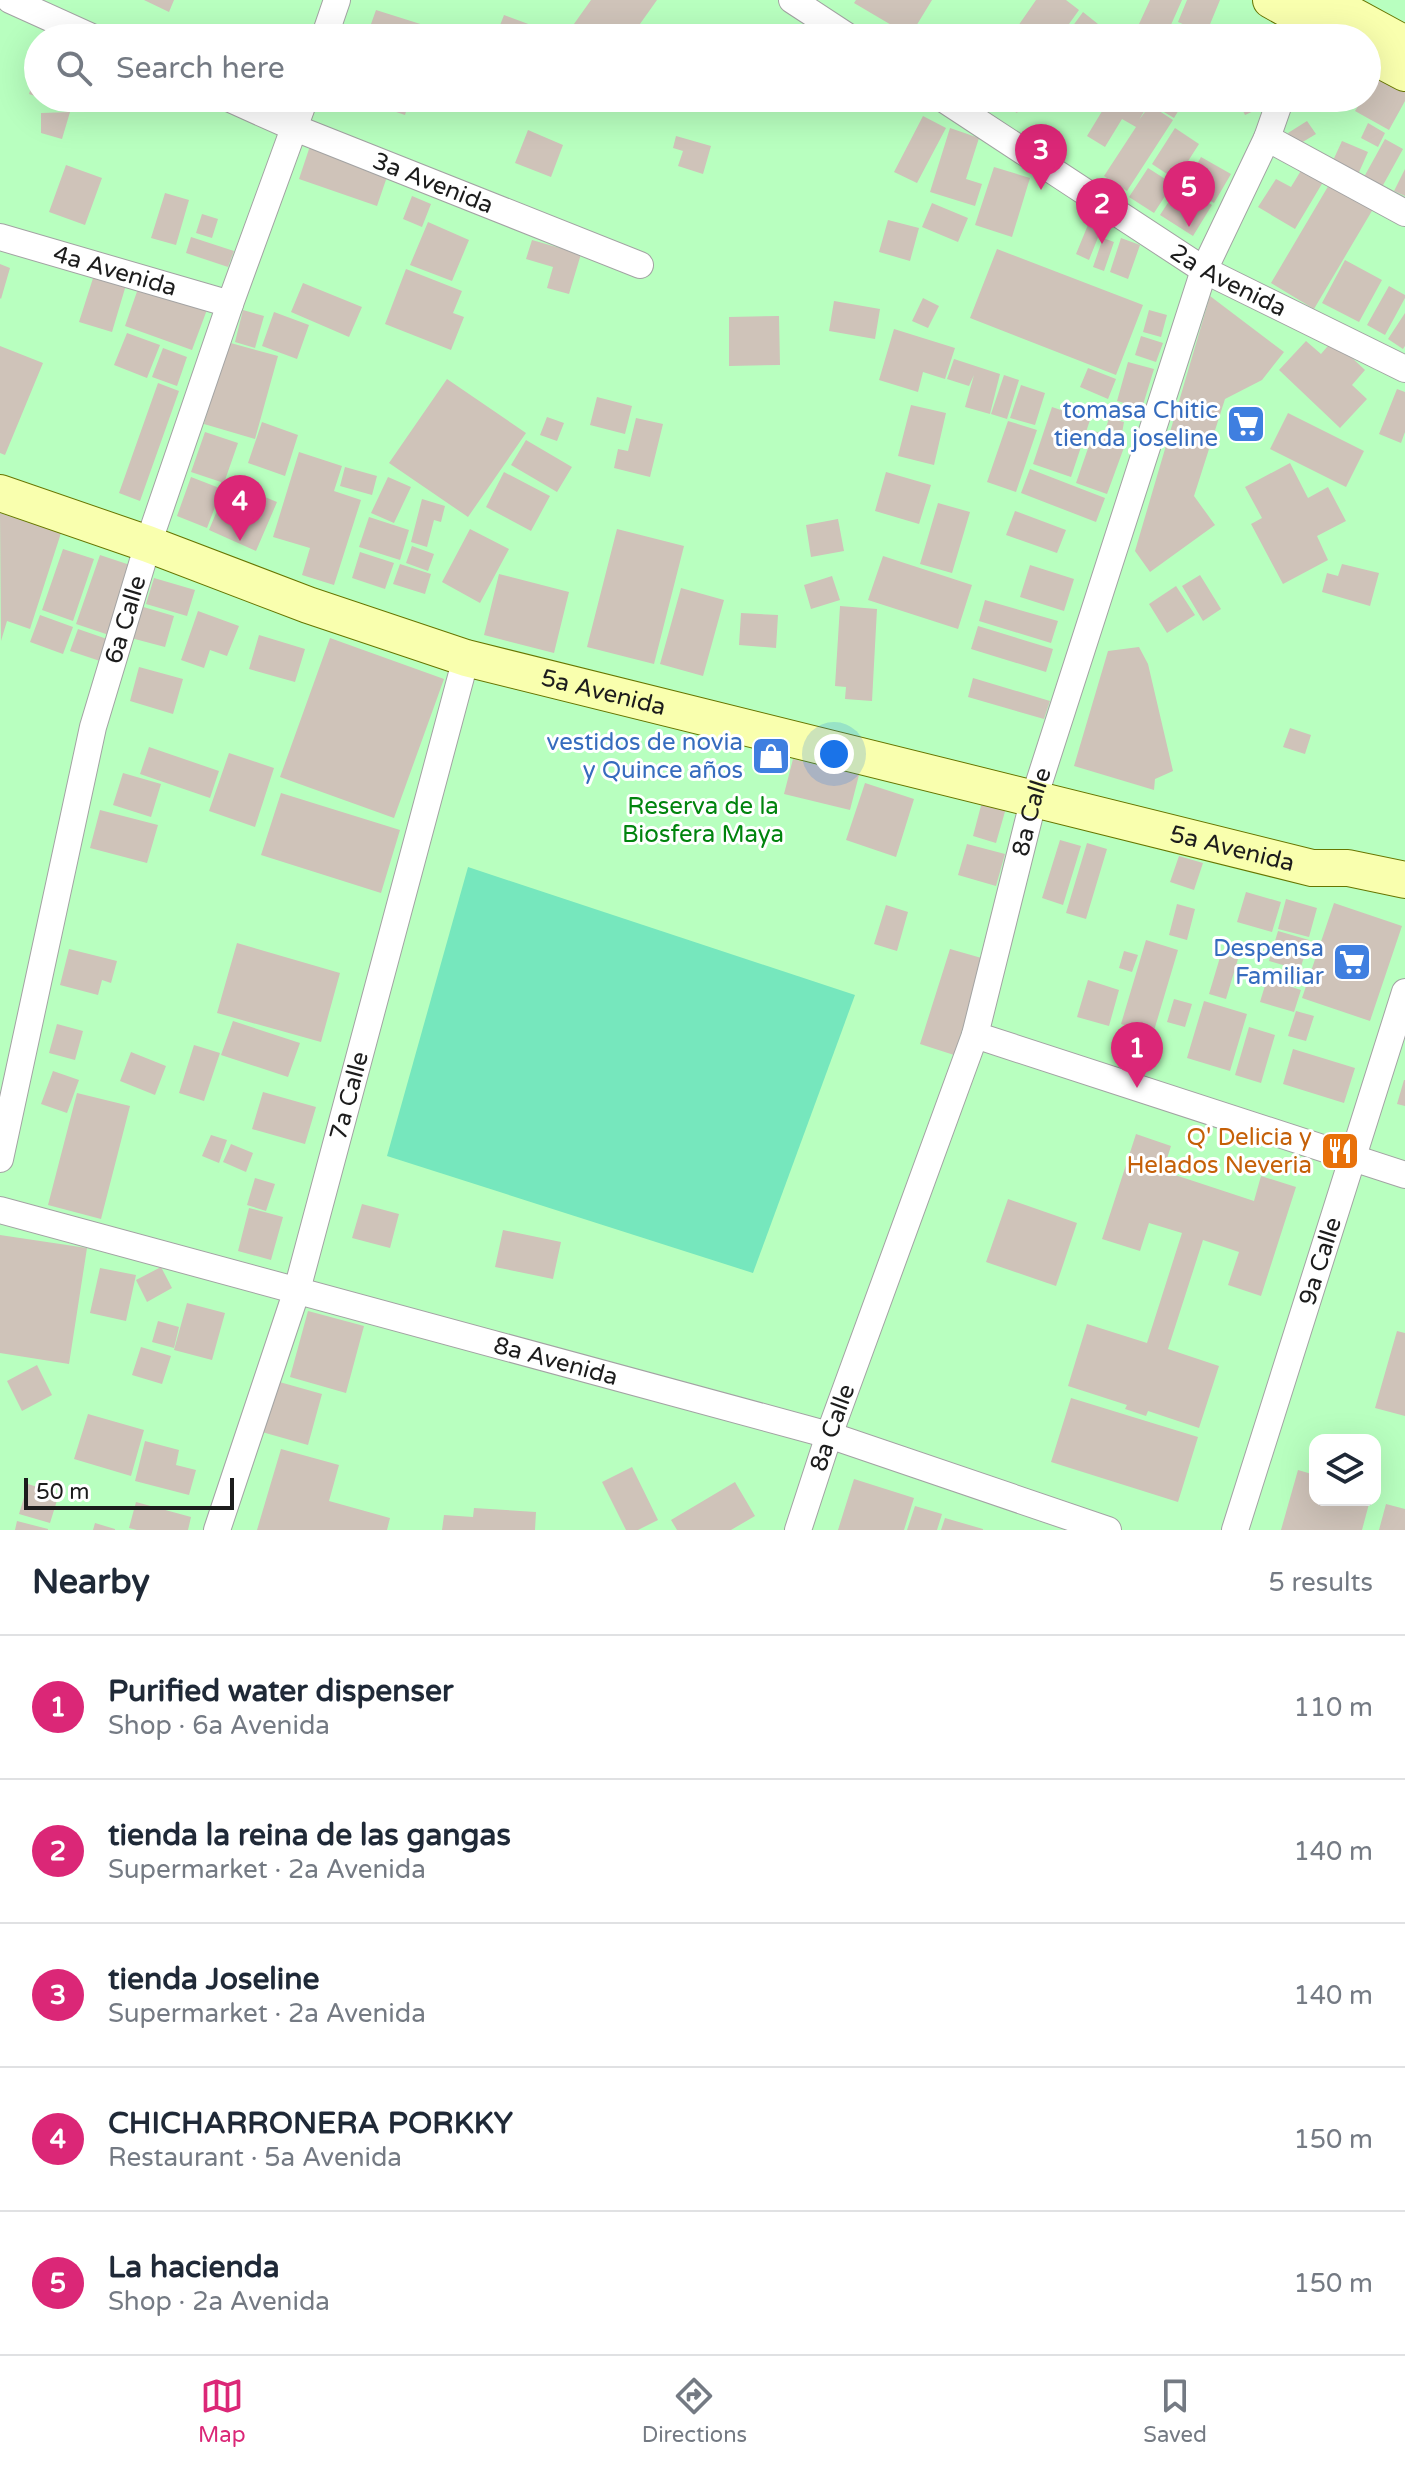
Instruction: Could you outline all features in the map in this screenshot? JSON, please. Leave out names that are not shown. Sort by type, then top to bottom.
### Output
[{"type":"street","points":[[10,0],[63,24]]},
{"type":"street","points":[[329,24],[337,0]]},
{"type":"street","points":[[792,0],[829,24]]},
{"type":"street","points":[[1271,0],[1319,20]]},
{"type":"street","points":[[1381,37],[1405,44]]},
{"type":"street","points":[[1381,60],[1405,73]]},
{"type":"street","name":"3a Avenida","points":[[259,112],[640,265]]},
{"type":"street","name":"6a Calle","points":[[0,1159],[93,727],[148,544],[230,304],[300,112]]},
{"type":"street","name":"2a Avenida","points":[[963,112],[1204,270],[1405,369]]},
{"type":"street","name":"8a Calle","points":[[798,1530],[829,1435],[975,1035],[1034,798],[1204,270],[1267,138],[1276,112]]},
{"type":"street","points":[[1267,138],[1405,213]]},
{"type":"street","name":"4a Avenida","points":[[0,237],[230,304]]},
{"type":"street","name":"5a Avenida","points":[[0,493],[148,544],[308,605],[466,658],[1312,868],[1348,868],[1405,880]]},
{"type":"street","name":"7a Calle","points":[[217,1530],[297,1290],[466,658]]},
{"type":"street","name":"5a Avenida","points":[[1312,868],[1347,888],[1405,904]]},
{"type":"street","name":"9a Calle","points":[[1235,1530],[1405,992]]},
{"type":"street","points":[[975,1035],[1405,1175]]},
{"type":"street","name":"8a Avenida","points":[[0,1210],[829,1435],[1108,1530]]},
{"type":"green space","name":"Reserva de la Biosfera Maya","points":[[0,0],[1405,0],[1405,1530],[0,1530]]},
{"type":"green space","points":[[468,867],[855,995],[753,1273],[387,1156]]},
{"type":"building","points":[[144,0],[174,0],[169,12]]},
{"type":"building","points":[[591,0],[657,0],[640,24],[574,24]]},
{"type":"building","points":[[856,0],[932,0],[917,24],[890,24],[854,3]]},
{"type":"building","points":[[1036,0],[1066,0],[1079,10],[1069,24],[1019,24]]},
{"type":"building","points":[[1150,0],[1182,0],[1171,24],[1139,24]]},
{"type":"building","points":[[1187,0],[1220,0],[1210,24],[1178,22]]},
{"type":"building","points":[[376,10],[420,24],[371,24]]},
{"type":"building","points":[[1083,12],[1098,24],[1074,24]]},
{"type":"building","points":[[504,15],[528,24],[500,24]]},
{"type":"building","points":[[1381,66],[1405,76],[1405,101],[1389,130],[1357,112],[1381,112]]},
{"type":"building","points":[[70,112],[62,139],[41,133],[41,113]]},
{"type":"building","points":[[1102,112],[1144,112],[1139,120],[1145,112],[1161,112],[1173,120],[1127,191],[1104,176],[1136,127],[1122,119],[1105,147],[1087,136]]},
{"type":"building","points":[[1164,112],[1178,112],[1174,118]]},
{"type":"building","points":[[923,116],[946,128],[917,183],[894,172]]},
{"type":"building","points":[[1307,121],[1316,134],[1296,146],[1288,133]]},
{"type":"building","points":[[1368,123],[1385,133],[1378,147],[1361,138]]},
{"type":"building","points":[[950,128],[979,138],[966,179],[982,184],[975,206],[930,192]]},
{"type":"building","points":[[1175,128],[1199,144],[1176,180],[1152,164]]},
{"type":"building","points":[[528,130],[563,145],[551,177],[515,163]]},
{"type":"building","points":[[676,136],[711,146],[703,174],[678,166],[683,151],[673,148]]},
{"type":"building","points":[[1385,139],[1403,149],[1382,187],[1364,177]]},
{"type":"building","points":[[1342,141],[1368,152],[1356,179],[1330,167]]},
{"type":"building","points":[[311,143],[389,171],[377,206],[299,179]]},
{"type":"building","points":[[1201,157],[1231,174],[1214,203],[1185,186]]},
{"type":"building","points":[[1305,164],[1326,177],[1295,229],[1258,207],[1276,179],[1291,187]]},
{"type":"building","points":[[66,165],[102,178],[85,225],[49,212]]},
{"type":"building","points":[[994,167],[1030,178],[1012,237],[975,225]]},
{"type":"building","points":[[1148,168],[1173,184],[1154,213],[1129,197]]},
{"type":"building","points":[[1405,169],[1405,196],[1394,191]]},
{"type":"building","points":[[1333,178],[1376,204],[1314,309],[1271,283]]},
{"type":"building","points":[[1180,184],[1212,205],[1193,236],[1160,215]]},
{"type":"building","points":[[165,193],[189,200],[176,245],[151,238]]},
{"type":"building","points":[[412,196],[431,204],[422,227],[403,219]]},
{"type":"building","points":[[932,203],[968,218],[958,242],[922,227]]},
{"type":"building","points":[[202,214],[218,219],[212,238],[196,233]]},
{"type":"building","points":[[888,220],[919,228],[910,261],[879,252]]},
{"type":"building","points":[[1090,220],[1103,225],[1089,260],[1076,254]]},
{"type":"building","points":[[428,222],[469,240],[452,281],[410,265]]},
{"type":"building","points":[[191,237],[234,251],[228,267],[186,253]]},
{"type":"building","points":[[1103,238],[1114,242],[1104,271],[1093,267]]},
{"type":"building","points":[[1121,238],[1140,245],[1128,279],[1110,272]]},
{"type":"building","points":[[532,240],[581,254],[569,294],[547,288],[553,267],[526,259]]},
{"type":"building","points":[[997,249],[1143,305],[1116,375],[970,318]]},
{"type":"building","points":[[1345,260],[1382,280],[1359,322],[1322,303]]},
{"type":"building","points":[[0,264],[10,268],[1,299],[0,298]]},
{"type":"building","points":[[406,269],[462,291],[453,313],[464,317],[451,350],[385,324]]},
{"type":"building","points":[[94,275],[126,285],[112,332],[79,322]]},
{"type":"building","points":[[140,283],[208,307],[192,350],[125,326]]},
{"type":"building","points":[[303,283],[362,307],[349,337],[291,312]]},
{"type":"building","points":[[1389,286],[1405,298],[1385,335],[1367,325]]},
{"type":"building","points":[[1210,296],[1284,352],[1262,380],[1225,399],[1194,496],[1215,525],[1150,572],[1135,551]]},
{"type":"building","points":[[923,298],[939,306],[928,328],[912,321]]},
{"type":"building","points":[[834,301],[880,309],[875,339],[829,331]]},
{"type":"building","points":[[243,310],[264,316],[255,348],[235,342]]},
{"type":"building","points":[[1149,310],[1167,315],[1161,337],[1143,332]]},
{"type":"building","points":[[274,312],[309,325],[297,359],[262,346]]},
{"type":"building","points":[[1405,313],[1405,346],[1403,349],[1388,339]]},
{"type":"building","points":[[779,316],[780,365],[729,366],[729,317]]},
{"type":"building","points":[[894,329],[955,348],[945,379],[923,372],[918,392],[879,380]]},
{"type":"building","points":[[127,333],[160,345],[147,378],[114,365]]},
{"type":"building","points":[[1141,336],[1163,343],[1156,362],[1135,355]]},
{"type":"building","points":[[1333,340],[1365,370],[1352,385],[1367,399],[1340,428],[1279,370],[1306,341],[1321,354]]},
{"type":"building","points":[[227,342],[278,356],[255,439],[204,424]]},
{"type":"building","points":[[0,346],[43,363],[5,455],[0,453]]},
{"type":"building","points":[[163,348],[187,357],[177,386],[152,377]]},
{"type":"building","points":[[954,359],[1000,374],[990,414],[965,407],[974,375],[969,386],[947,379]]},
{"type":"building","points":[[1128,362],[1154,369],[1142,408],[1117,401]]},
{"type":"building","points":[[1088,368],[1116,379],[1108,399],[1080,387]]},
{"type":"building","points":[[1004,375],[1019,380],[1007,419],[991,414]]},
{"type":"building","points":[[447,379],[526,433],[468,517],[389,463]]},
{"type":"building","points":[[158,383],[179,391],[140,501],[119,493]]},
{"type":"building","points":[[1021,385],[1045,393],[1035,425],[1010,418]]},
{"type":"building","points":[[1397,389],[1405,392],[1405,432],[1401,443],[1379,434]]},
{"type":"building","points":[[597,397],[632,406],[625,434],[590,425]]},
{"type":"building","points":[[911,405],[946,413],[934,465],[898,456]]},
{"type":"building","points":[[1052,407],[1090,420],[1071,477],[1033,464]]},
{"type":"building","points":[[1288,413],[1364,451],[1346,487],[1270,449]]},
{"type":"building","points":[[547,417],[564,423],[557,441],[540,435]]},
{"type":"building","points":[[636,418],[663,424],[650,477],[614,468],[618,449],[628,451]]},
{"type":"building","points":[[1109,418],[1124,422],[1122,433],[1106,428]]},
{"type":"building","points":[[1008,421],[1037,430],[1016,492],[987,482]]},
{"type":"building","points":[[262,422],[298,435],[285,476],[248,463]]},
{"type":"building","points":[[1094,431],[1126,442],[1107,494],[1076,483]]},
{"type":"building","points":[[205,432],[238,443],[224,483],[191,472]]},
{"type":"building","points":[[526,440],[572,467],[557,492],[511,465]]},
{"type":"building","points":[[299,452],[342,466],[334,491],[361,500],[334,585],[302,575],[310,548],[273,537]]},
{"type":"building","points":[[1290,463],[1308,498],[1328,487],[1346,521],[1317,536],[1328,560],[1283,584],[1251,524],[1262,518],[1245,487]]},
{"type":"building","points":[[345,467],[377,476],[372,495],[340,486]]},
{"type":"building","points":[[1030,469],[1105,498],[1096,522],[1021,493]]},
{"type":"building","points":[[504,472],[550,496],[531,531],[486,507]]},
{"type":"building","points":[[886,472],[931,485],[919,524],[875,511]]},
{"type":"building","points":[[191,477],[222,489],[207,528],[177,516]]},
{"type":"building","points":[[388,477],[411,487],[394,523],[371,513]]},
{"type":"building","points":[[229,482],[277,502],[256,551],[209,530]]},
{"type":"building","points":[[422,499],[445,506],[441,522],[434,520],[427,547],[411,542]]},
{"type":"building","points":[[938,503],[970,512],[952,573],[920,564]]},
{"type":"building","points":[[1015,511],[1066,530],[1057,553],[1006,535]]},
{"type":"building","points":[[0,513],[61,533],[30,629],[7,621],[1,641]]},
{"type":"building","points":[[369,517],[409,530],[400,560],[359,547]]},
{"type":"building","points":[[838,519],[844,551],[811,557],[806,525]]},
{"type":"building","points":[[470,529],[509,549],[480,603],[442,582]]},
{"type":"building","points":[[617,529],[684,546],[654,664],[587,647]]},
{"type":"building","points":[[412,546],[434,554],[428,571],[406,563]]},
{"type":"building","points":[[63,549],[94,559],[73,621],[42,610]]},
{"type":"building","points":[[360,552],[394,563],[385,589],[352,578]]},
{"type":"building","points":[[100,555],[133,566],[109,635],[76,624]]},
{"type":"building","points":[[883,556],[972,585],[958,629],[868,600]]},
{"type":"building","points":[[400,564],[431,574],[425,594],[393,584]]},
{"type":"building","points":[[1342,564],[1379,573],[1370,606],[1322,592],[1327,573],[1338,576]]},
{"type":"building","points":[[1030,565],[1074,579],[1064,611],[1020,597]]},
{"type":"building","points":[[499,574],[569,592],[554,653],[484,635]]},
{"type":"building","points":[[1200,575],[1221,609],[1203,621],[1182,586]]},
{"type":"building","points":[[832,576],[840,600],[811,609],[804,585]]},
{"type":"building","points":[[154,578],[195,590],[187,616],[146,604]]},
{"type":"building","points":[[1176,586],[1195,615],[1167,633],[1149,604]]},
{"type":"building","points":[[681,588],[724,600],[703,676],[660,664]]},
{"type":"building","points":[[985,600],[1058,621],[1051,643],[979,621]]},
{"type":"building","points":[[140,606],[174,616],[165,647],[131,638]]},
{"type":"building","points":[[840,606],[877,609],[872,701],[845,699],[846,687],[835,686]]},
{"type":"building","points":[[198,611],[239,626],[227,656],[210,650],[204,668],[181,660]]},
{"type":"building","points":[[741,613],[778,615],[776,648],[739,645]]},
{"type":"building","points":[[40,615],[73,627],[63,654],[30,642]]},
{"type":"building","points":[[978,626],[1053,649],[1046,672],[971,649]]},
{"type":"building","points":[[78,629],[107,639],[100,661],[70,651]]},
{"type":"building","points":[[259,635],[305,649],[295,682],[249,669]]},
{"type":"building","points":[[330,638],[444,679],[394,818],[280,777]]},
{"type":"building","points":[[1139,647],[1148,664],[1173,771],[1155,779],[1154,790],[1074,766],[1108,651]]},
{"type":"building","points":[[139,667],[183,679],[173,714],[130,701]]},
{"type":"building","points":[[973,678],[1050,701],[1044,719],[968,697]]},
{"type":"building","points":[[1290,728],[1311,735],[1305,754],[1283,747]]},
{"type":"building","points":[[149,747],[219,771],[210,798],[140,774]]},
{"type":"building","points":[[229,753],[274,768],[255,827],[209,811]]},
{"type":"building","points":[[793,759],[859,775],[850,810],[784,794]]},
{"type":"building","points":[[123,773],[161,784],[151,817],[113,805]]},
{"type":"building","points":[[865,783],[914,799],[896,857],[846,840]]},
{"type":"building","points":[[281,793],[400,830],[381,893],[261,855]]},
{"type":"building","points":[[982,802],[1006,808],[996,843],[973,836]]},
{"type":"building","points":[[100,810],[158,825],[147,863],[90,848]]},
{"type":"building","points":[[1060,840],[1081,846],[1063,905],[1042,898]]},
{"type":"building","points":[[1087,843],[1107,849],[1086,919],[1066,913]]},
{"type":"building","points":[[967,844],[1005,854],[996,886],[958,875]]},
{"type":"building","points":[[1179,856],[1203,863],[1194,890],[1170,882]]},
{"type":"building","points":[[1246,892],[1281,902],[1272,932],[1237,922]]},
{"type":"building","points":[[1286,899],[1317,908],[1309,937],[1278,929]]},
{"type":"building","name":"Despensa Familiar","points":[[1334,903],[1402,926],[1370,1021],[1302,998]]},
{"type":"building","points":[[1177,904],[1195,909],[1187,940],[1169,935]]},
{"type":"building","points":[[886,905],[908,912],[897,951],[874,944]]},
{"type":"building","points":[[1278,931],[1309,940],[1300,970],[1269,961]]},
{"type":"building","points":[[1146,940],[1178,950],[1153,1034],[1121,1024]]},
{"type":"building","points":[[237,943],[340,973],[321,1042],[217,1013]]},
{"type":"building","points":[[69,949],[117,961],[111,983],[102,980],[98,995],[60,985]]},
{"type":"building","points":[[950,949],[985,959],[954,1055],[920,1044]]},
{"type":"building","points":[[1124,951],[1138,955],[1132,972],[1119,968]]},
{"type":"building","points":[[1221,954],[1238,959],[1226,999],[1209,994]]},
{"type":"building","points":[[1267,979],[1301,990],[1294,1012],[1260,1002]]},
{"type":"building","points":[[1088,980],[1119,990],[1109,1026],[1077,1017]]},
{"type":"building","points":[[1174,999],[1192,1004],[1185,1027],[1167,1022]]},
{"type":"building","points":[[1204,1001],[1247,1014],[1230,1071],[1187,1058]]},
{"type":"building","points":[[1296,1011],[1314,1016],[1306,1041],[1288,1036]]},
{"type":"building","points":[[233,1021],[300,1043],[288,1077],[221,1055]]},
{"type":"building","points":[[57,1024],[83,1031],[75,1060],[49,1053]]},
{"type":"building","points":[[1249,1027],[1275,1035],[1261,1083],[1235,1075]]},
{"type":"building","points":[[194,1045],[220,1053],[204,1101],[179,1093]]},
{"type":"building","points":[[1293,1049],[1355,1068],[1344,1103],[1283,1084]]},
{"type":"building","points":[[131,1052],[166,1066],[155,1095],[120,1081]]},
{"type":"building","points":[[53,1071],[79,1080],[67,1113],[41,1104]]},
{"type":"building","points":[[1405,1080],[1405,1106],[1397,1104]]},
{"type":"building","points":[[263,1092],[316,1107],[305,1144],[252,1129]]},
{"type":"building","points":[[77,1093],[130,1106],[101,1219],[48,1205]]},
{"type":"building","points":[[1136,1134],[1171,1146],[1163,1171],[1254,1201],[1261,1176],[1296,1187],[1261,1296],[1228,1285],[1239,1252],[1203,1240],[1168,1349],[1219,1366],[1199,1428],[1148,1411],[1146,1416],[1125,1409],[1127,1405],[1068,1386],[1087,1324],[1147,1343],[1182,1233],[1149,1223],[1140,1251],[1102,1239]]},
{"type":"building","points":[[211,1135],[227,1140],[219,1163],[202,1156]]},
{"type":"building","points":[[231,1144],[253,1153],[246,1172],[223,1162]]},
{"type":"building","points":[[255,1178],[275,1184],[266,1211],[247,1205]]},
{"type":"building","points":[[1008,1199],[1077,1223],[1056,1286],[986,1262]]},
{"type":"building","points":[[362,1204],[399,1214],[390,1248],[352,1238]]},
{"type":"building","points":[[249,1208],[283,1217],[271,1260],[238,1251]]},
{"type":"building","points":[[503,1230],[561,1242],[553,1279],[495,1267]]},
{"type":"building","points":[[0,1235],[87,1248],[69,1364],[0,1353]]},
{"type":"building","points":[[161,1267],[172,1288],[147,1302],[136,1280]]},
{"type":"building","points":[[100,1268],[136,1275],[126,1321],[90,1313]]},
{"type":"building","points":[[187,1303],[225,1313],[212,1360],[174,1350]]},
{"type":"building","points":[[308,1311],[364,1326],[346,1393],[290,1377]]},
{"type":"building","points":[[158,1321],[179,1327],[174,1348],[152,1342]]},
{"type":"building","points":[[1397,1331],[1405,1333],[1405,1416],[1375,1408]]},
{"type":"building","points":[[141,1347],[171,1356],[162,1384],[132,1375]]},
{"type":"building","points":[[37,1365],[52,1395],[22,1411],[7,1381]]},
{"type":"building","points":[[276,1381],[322,1394],[308,1445],[262,1432]]},
{"type":"building","points":[[1071,1398],[1198,1437],[1178,1502],[1051,1462]]},
{"type":"building","points":[[88,1414],[144,1430],[131,1476],[74,1459]]},
{"type":"building","points":[[145,1441],[179,1450],[176,1465],[196,1470],[189,1495],[135,1481]]},
{"type":"building","points":[[281,1449],[339,1465],[329,1501],[390,1518],[387,1530],[257,1530]]},
{"type":"building","points":[[632,1467],[658,1520],[638,1530],[626,1530],[602,1482]]},
{"type":"building","points":[[1298,1470],[1309,1473],[1309,1506],[1368,1506],[1362,1530],[1281,1530]]},
{"type":"building","points":[[854,1479],[914,1498],[904,1530],[838,1530]]},
{"type":"building","points":[[735,1482],[755,1516],[731,1530],[677,1530],[671,1520]]},
{"type":"building","points":[[28,1484],[59,1494],[50,1523],[19,1514]]},
{"type":"building","points":[[136,1502],[191,1517],[188,1530],[129,1528]]},
{"type":"building","points":[[1386,1504],[1405,1509],[1405,1530],[1379,1530]]},
{"type":"building","points":[[915,1506],[942,1514],[937,1530],[907,1530]]},
{"type":"building","points":[[474,1508],[536,1512],[535,1530],[442,1530],[444,1515],[473,1517]]},
{"type":"building","points":[[945,1518],[983,1529],[983,1530],[941,1530]]},
{"type":"building","points":[[17,1521],[48,1529],[48,1530],[15,1530]]},
{"type":"building","points":[[95,1523],[115,1529],[115,1530],[93,1530]]},
{"type":"place","name":"tienda Joseline","points":[[1041,190]]},
{"type":"place","name":"La hacienda","points":[[1189,227]]},
{"type":"place","name":"tienda la reina de las gangas","points":[[1102,244]]},
{"type":"place","name":"tomasa Chitic tienda joseline","points":[[1246,424]]},
{"type":"place","name":"CHICHARRONERA PORKKY","points":[[240,541]]},
{"type":"place","name":"vestidos de novia y Quince años","points":[[771,756]]},
{"type":"place","name":"Despensa Familiar","points":[[1352,962]]},
{"type":"place","name":"Purified water dispenser","points":[[1137,1088]]},
{"type":"place","name":"Q' Delicia y Helados Neveria","points":[[1340,1151]]}]
